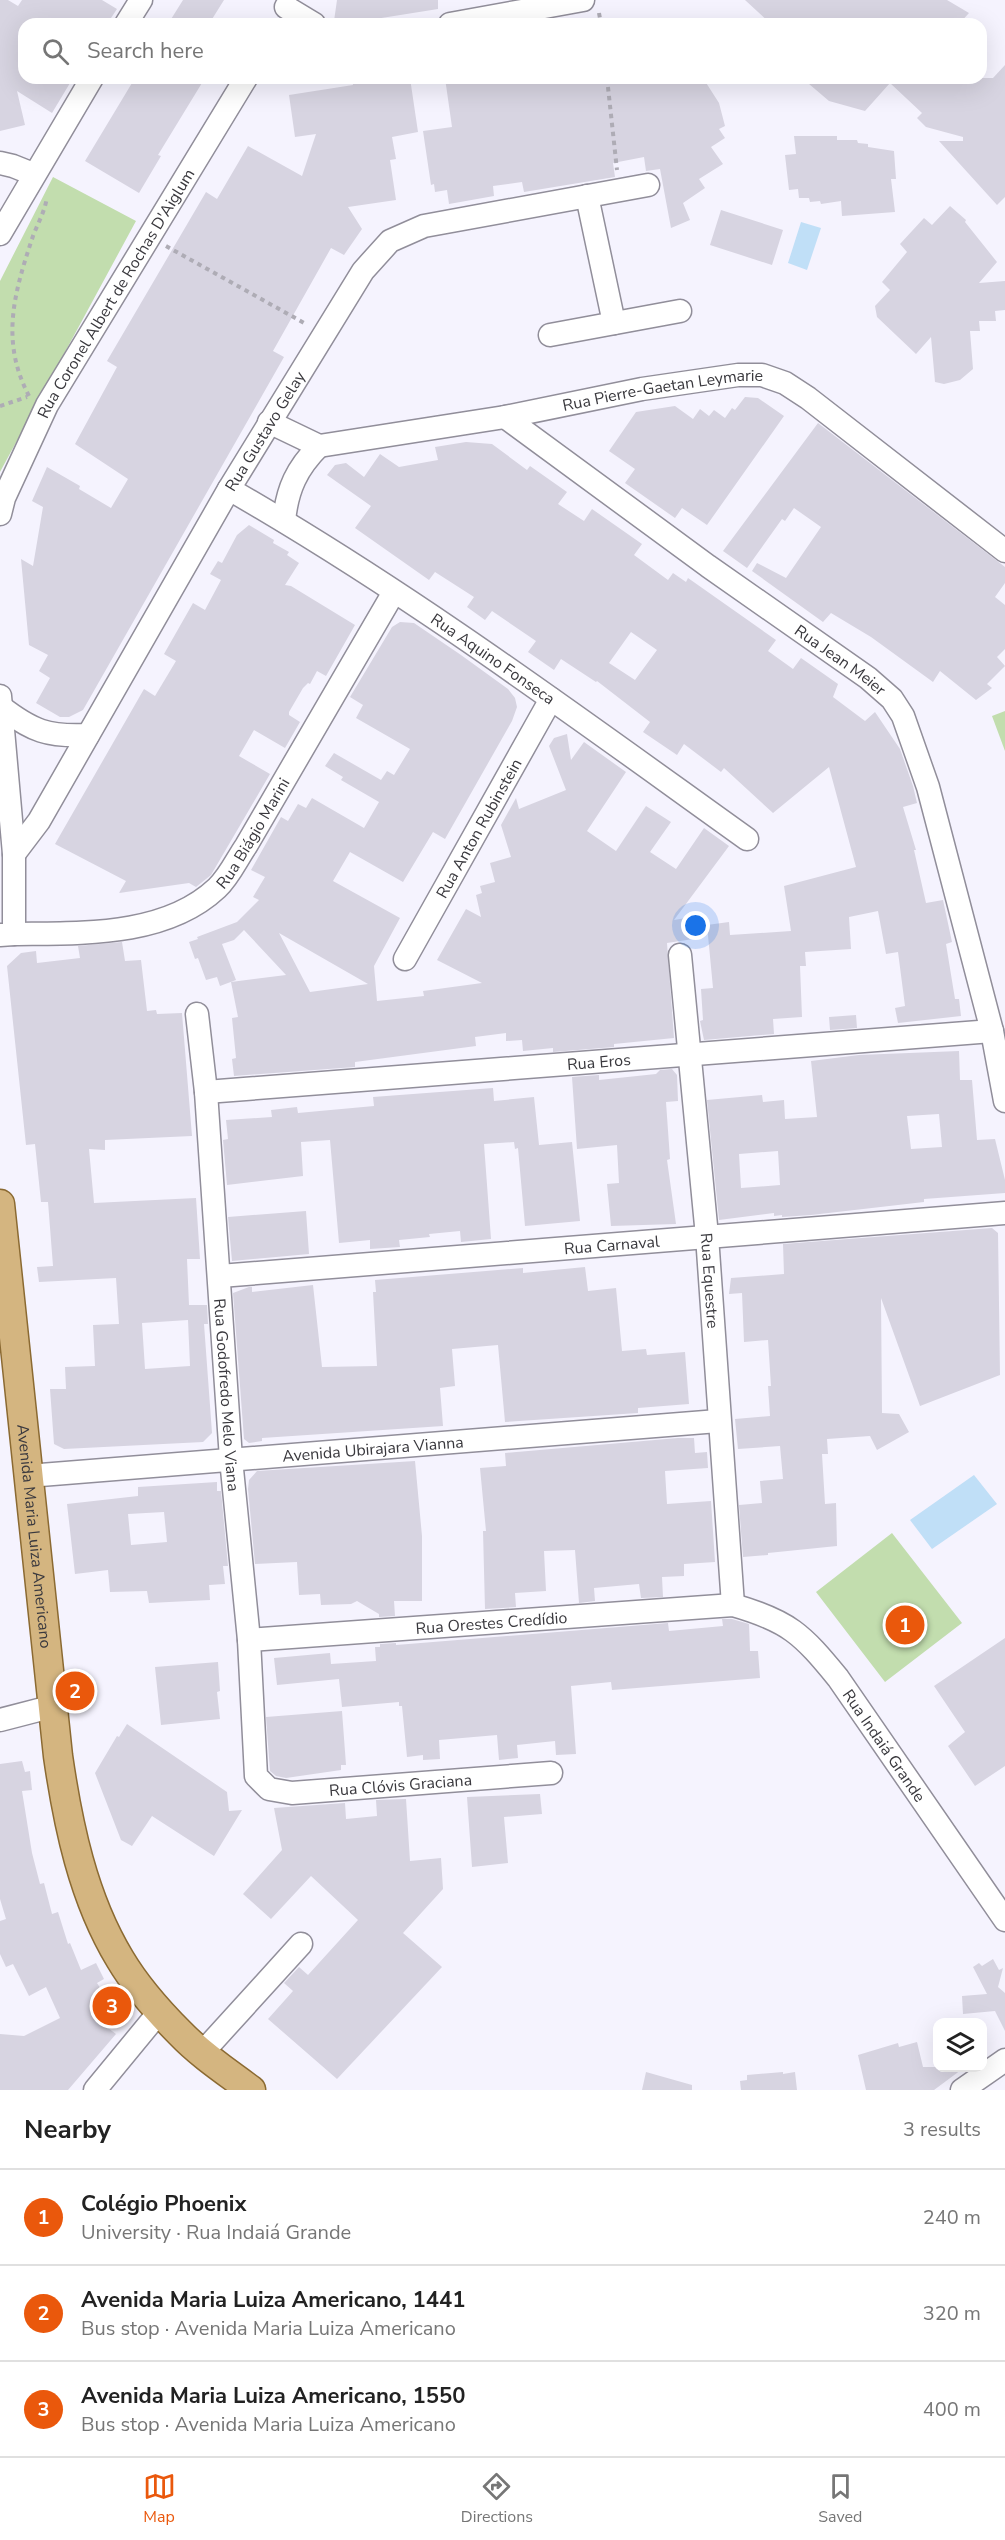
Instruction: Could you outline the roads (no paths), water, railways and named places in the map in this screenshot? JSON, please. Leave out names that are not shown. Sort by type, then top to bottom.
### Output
[{"type":"main road","name":"Avenida Maria Luiza Americano","points":[[0,1204],[9,1379],[28,1476],[62,1787],[84,1879],[104,1929],[119,1959],[137,1985],[202,2053],[251,2090]]},
{"type":"street","points":[[130,18],[141,0]]},
{"type":"street","points":[[483,18],[583,0]]},
{"type":"street","points":[[284,10],[301,18]]},
{"type":"street","points":[[0,234],[33,174],[88,84]]},
{"type":"street","name":"Rua Coronel Albert de Rochas D'Aiglum","points":[[0,514],[4,498],[47,405],[242,84]]},
{"type":"street","points":[[0,163],[33,174]]},
{"type":"street","name":"Rua Gustavo Gelay","points":[[14,854],[39,821],[269,422],[363,271],[390,241],[424,226],[648,185]]},
{"type":"street","points":[[587,196],[614,323]]},
{"type":"street","points":[[550,335],[680,311]]},
{"type":"street","name":"Rua Pierre-Gaetan Leymarie","points":[[319,446],[505,417],[642,389],[738,375],[762,375],[785,384],[808,398],[1005,551]]},
{"type":"street","name":"Rua Jean Meier","points":[[505,417],[708,566],[859,672],[892,699],[903,716],[928,787],[992,1031],[1005,1101]]},
{"type":"street","points":[[269,422],[319,446],[304,461],[293,479],[286,499],[284,521]]},
{"type":"street","name":"Rua Aquino Fonseca","points":[[229,489],[284,521],[394,592],[551,699],[747,839]]},
{"type":"street","name":"Rua Biágio Marini","points":[[7,934],[65,934],[126,928],[172,917],[198,904],[219,886],[246,846],[394,592]]},
{"type":"street","name":"Rua Anton Rubinstein","points":[[405,958],[551,699]]},
{"type":"street","points":[[1,702],[24,724],[42,733],[64,736],[88,735]]},
{"type":"street","points":[[1,702],[14,854],[7,934]]},
{"type":"street","name":"Rua Equestre","points":[[680,955],[707,1236],[718,1421],[733,1605]]},
{"type":"street","name":"Rua Godofredo Melo Viana","points":[[197,1014],[206,1092],[231,1458],[249,1640],[256,1776]]},
{"type":"street","name":"Rua Eros","points":[[206,1092],[992,1031]]},
{"type":"street","name":"Rua Carnaval","points":[[220,1276],[1005,1213]]},
{"type":"street","name":"Avenida Ubirajara Vianna","points":[[28,1476],[231,1458],[718,1421]]},
{"type":"street","name":"Rua Orestes Credídio","points":[[249,1640],[733,1605]]},
{"type":"street","name":"Rua Indaiá Grande","points":[[733,1605],[760,1613],[787,1625],[811,1645],[838,1678],[1005,1920]]},
{"type":"street","points":[[0,1720],[54,1706]]},
{"type":"street","name":"Rua Clóvis Graciana","points":[[256,1776],[269,1790],[292,1793],[551,1773]]},
{"type":"street","points":[[202,2053],[301,1944]]},
{"type":"street","points":[[95,2090],[160,2011]]},
{"type":"street","points":[[962,2090],[1005,2060]]},
{"type":"water","points":[[801,222],[821,228],[807,270],[788,263]]},
{"type":"water","points":[[974,1475],[997,1504],[932,1549],[910,1520]]},
{"type":"place","name":"Colégio Phoenix","points":[[905,1625]]},
{"type":"place","name":"Avenida Maria Luiza Americano, 1441","points":[[75,1691]]},
{"type":"place","name":"Avenida Maria Luiza Americano, 1550","points":[[112,2006]]}]
